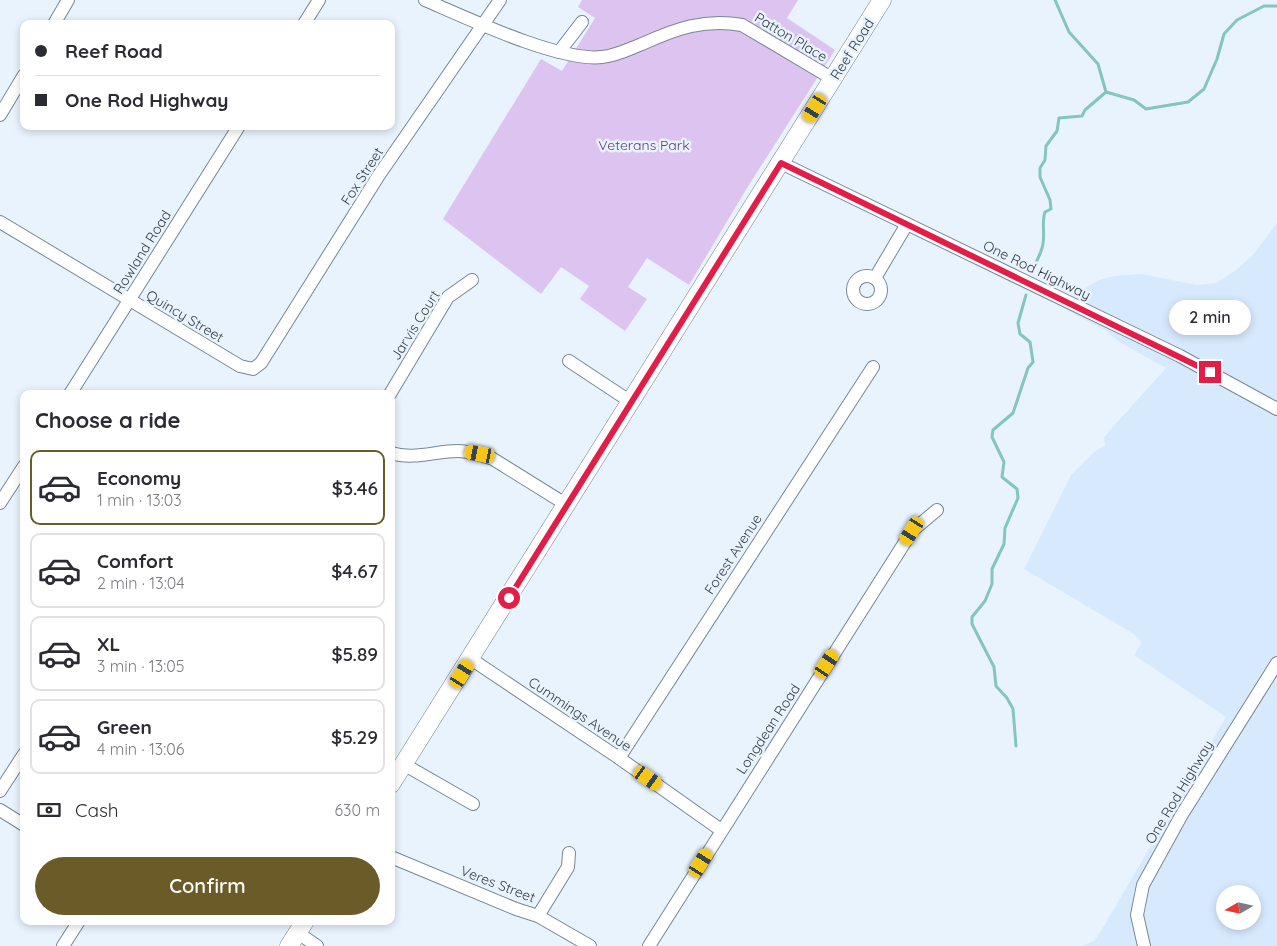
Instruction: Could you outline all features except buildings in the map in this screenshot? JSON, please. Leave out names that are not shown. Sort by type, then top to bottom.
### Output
[{"type":"street","points":[[56,20],[68,0]]},
{"type":"street","points":[[306,20],[318,0]]},
{"type":"street","name":"Patton Place","points":[[425,0],[484,25],[559,52],[580,56],[602,57],[620,53],[678,28],[725,22],[742,25],[833,79]]},
{"type":"street","name":"Fox Street","points":[[253,369],[261,363],[379,175],[500,0]]},
{"type":"street","name":"Reef Road","points":[[396,775],[471,659],[882,0]]},
{"type":"street","points":[[559,52],[582,22]]},
{"type":"street","points":[[0,115],[20,82]]},
{"type":"street","name":"Rowland Road","points":[[73,390],[236,130]]},
{"type":"street","name":"One Rod Highway","points":[[781,163],[1180,356],[1277,409]]},
{"type":"street","name":"Quincy Street","points":[[0,222],[240,366],[253,369]]},
{"type":"street","points":[[875,278],[908,224]]},
{"type":"street","name":"Jarvis Court","points":[[392,390],[448,297],[472,280]]},
{"type":"street","points":[[569,360],[631,402]]},
{"type":"street","name":"Forest Avenue","points":[[619,758],[873,367]]},
{"type":"street","points":[[395,454],[412,456],[458,451],[480,454],[493,459],[566,505]]},
{"type":"street","points":[[0,503],[20,472]]},
{"type":"street","name":"Longdean Road","points":[[649,946],[912,531],[937,510]]},
{"type":"street","name":"Cummings Avenue","points":[[471,659],[619,758],[722,830]]},
{"type":"street","name":"One Rod Highway","points":[[1144,946],[1137,915],[1143,885],[1181,816],[1277,663]]},
{"type":"street","points":[[0,791],[20,760]]},
{"type":"street","points":[[396,775],[473,804]]},
{"type":"street","points":[[0,810],[20,822]]},
{"type":"street","points":[[538,916],[568,867],[569,853]]},
{"type":"street","name":"Veres Street","points":[[395,859],[516,909],[538,916],[590,946]]},
{"type":"street","points":[[63,946],[76,925]]},
{"type":"street","points":[[298,933],[317,946]]},
{"type":"shaded area","points":[[1277,223],[1277,946],[1082,946],[1094,941],[1101,931],[1226,717],[1134,655],[1142,643],[1134,634],[1024,569],[1071,475],[1094,452],[1105,446],[1104,437],[1166,368],[1121,343],[1106,331],[1067,310],[1076,293],[1099,280],[1114,276],[1142,274],[1197,285],[1216,283],[1235,271],[1253,255]]},
{"type":"green space","name":"Veterans Park","points":[[582,0],[798,0],[787,18],[835,50],[747,188],[689,285],[647,258],[628,287],[647,299],[625,331],[580,299],[589,286],[561,267],[541,294],[443,219],[541,59],[562,71],[595,18],[578,7]]},
{"type":"waterway","points":[[1055,0],[1069,32],[1098,64],[1106,92],[1134,100],[1146,109],[1188,102],[1204,89],[1217,59],[1224,34],[1237,20],[1264,6],[1277,6]]},
{"type":"waterway","points":[[1032,270],[1044,239],[1043,221],[1045,212],[1051,209],[1050,200],[1040,177],[1040,168],[1045,160],[1046,146],[1057,131],[1059,118],[1082,116],[1085,110],[1106,92]]},
{"type":"waterway","points":[[1016,746],[1013,709],[1007,698],[996,686],[994,667],[972,624],[972,617],[985,601],[992,584],[992,569],[1004,544],[1005,528],[1018,498],[1017,489],[1002,477],[1004,462],[992,437],[993,430],[1013,413],[1028,368],[1033,362],[1030,342],[1020,334],[1018,323],[1026,295]]},
{"type":"route","points":[[509,598],[781,163],[1210,372]]}]
